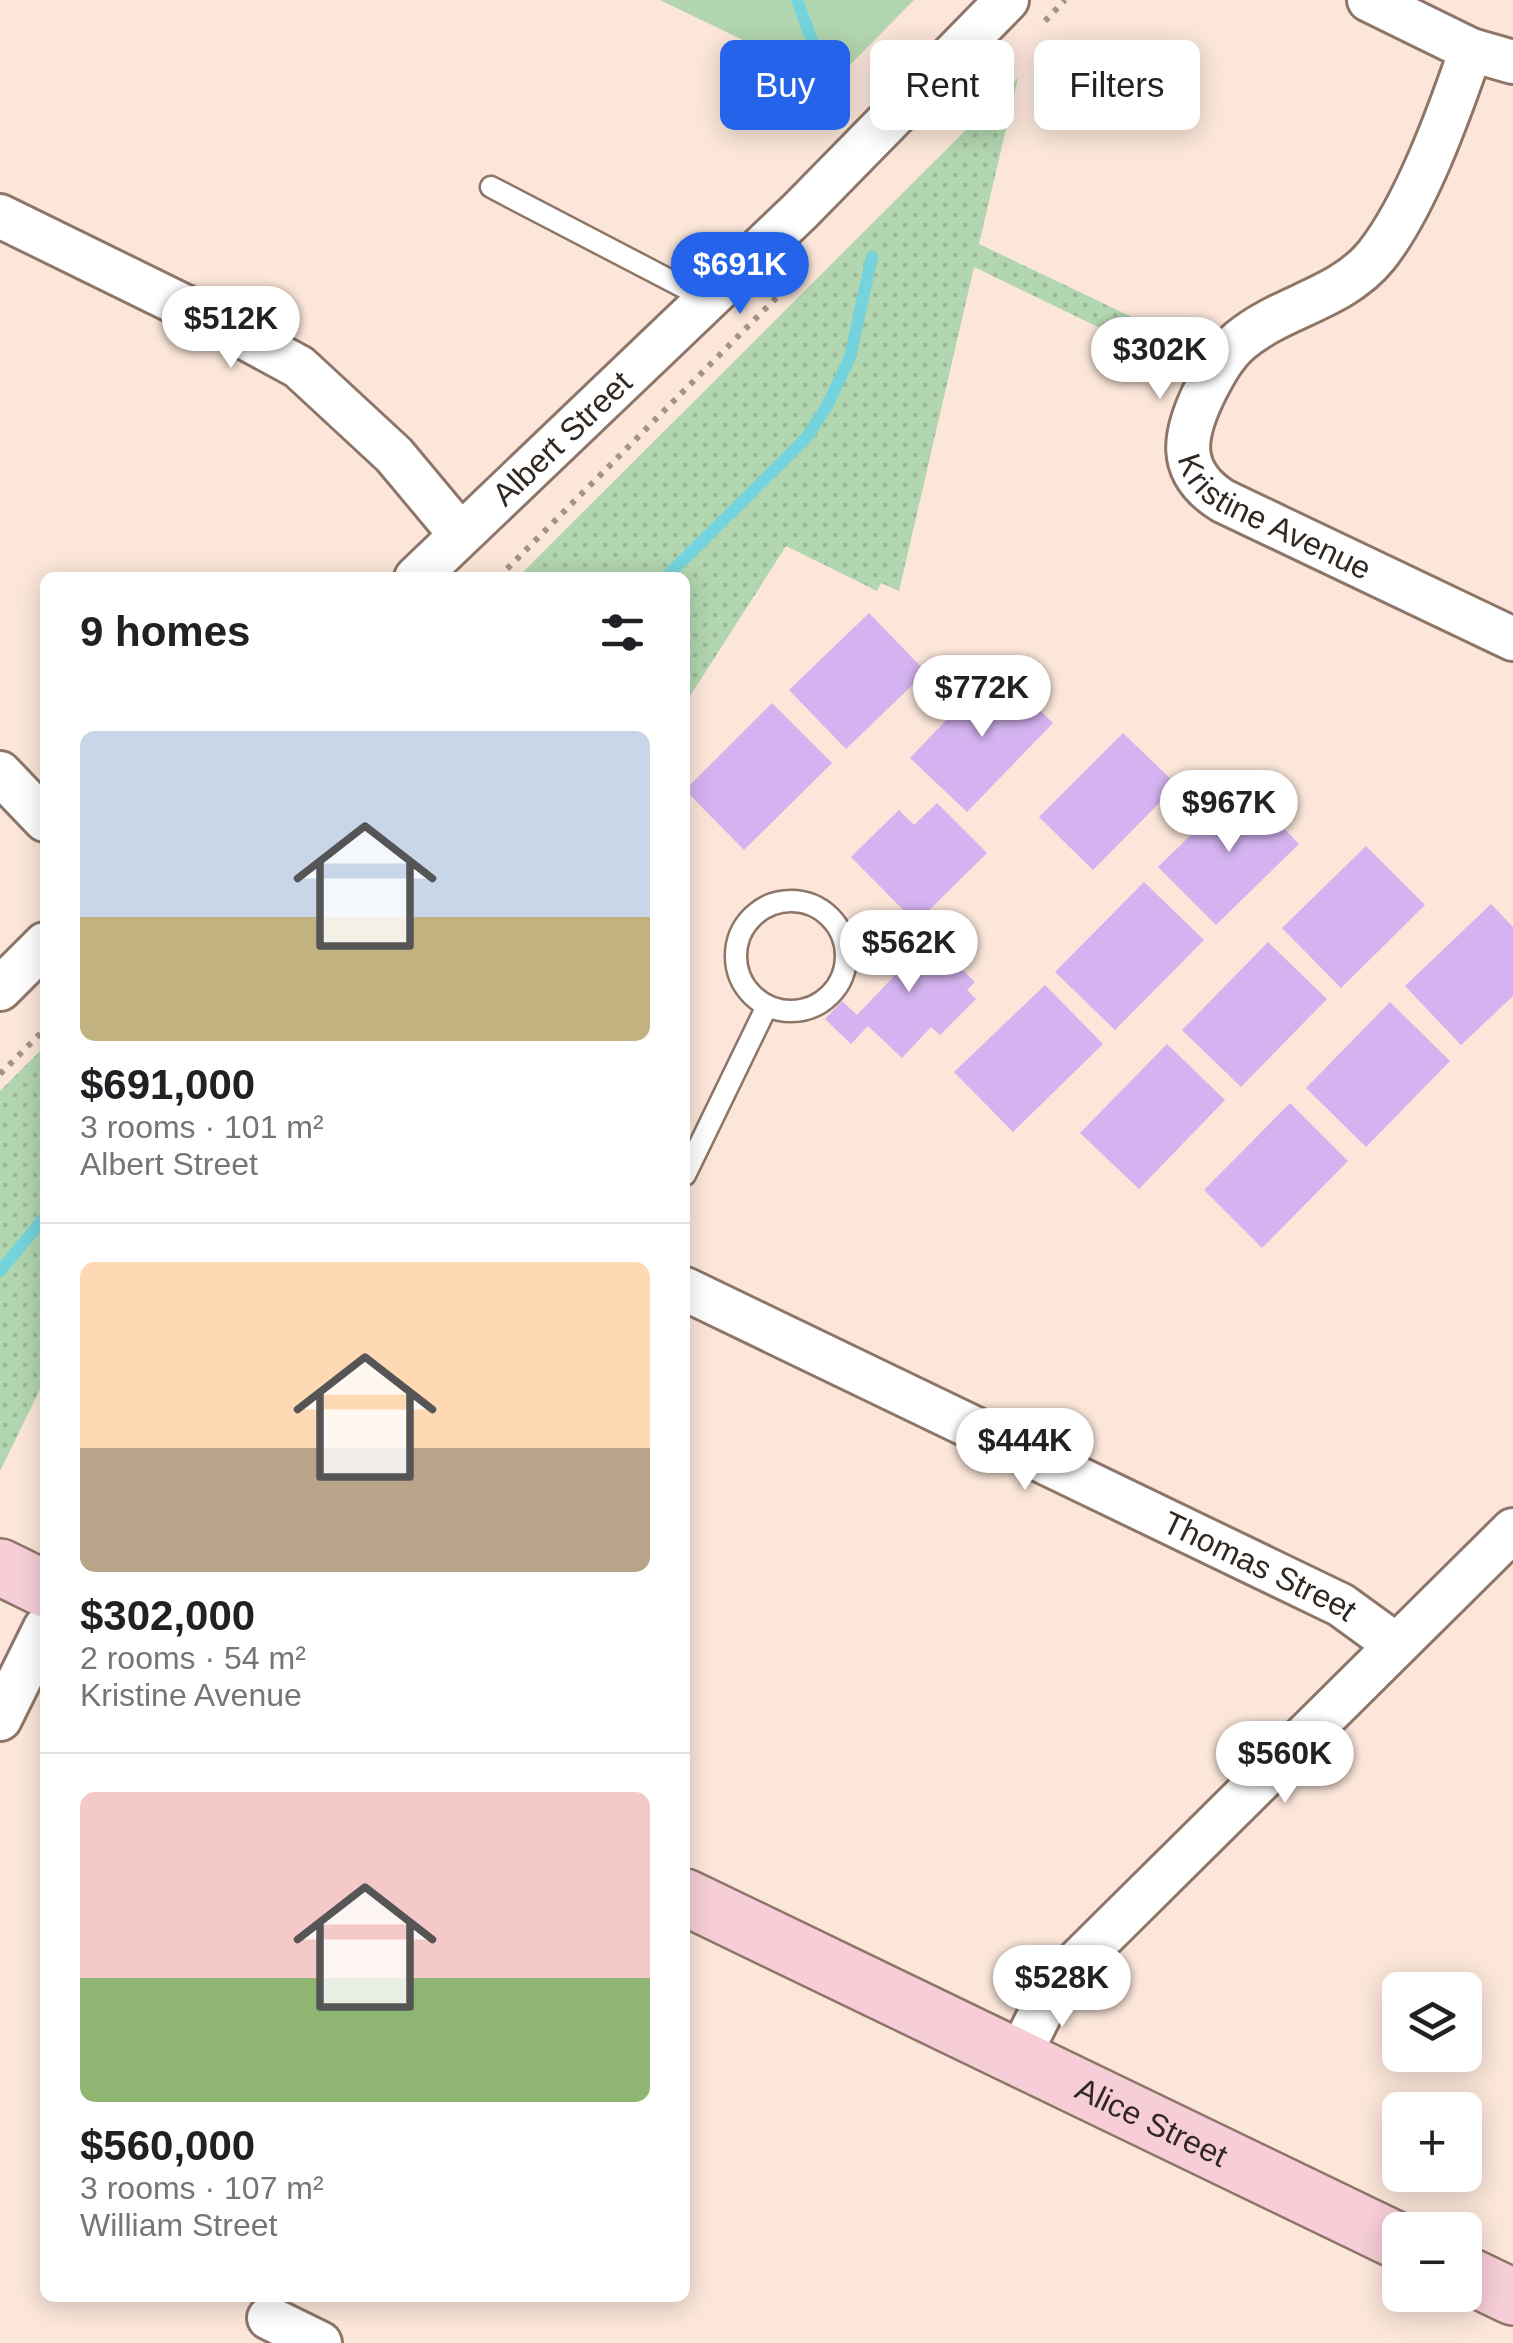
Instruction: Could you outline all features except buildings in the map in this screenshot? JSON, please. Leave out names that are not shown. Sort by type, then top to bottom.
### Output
[{"type":"street","name":"Albert Street","points":[[422,572],[800,211],[1007,0]]},
{"type":"street","points":[[1369,0],[1472,50],[1513,62]]},
{"type":"street","name":"Kristine Avenue","points":[[1472,50],[1402,214],[1375,257],[1347,282],[1240,340],[1217,368],[1193,416],[1188,456],[1194,475],[1208,492],[1223,501],[1513,639]]},
{"type":"street","points":[[0,216],[218,323],[299,368],[394,455],[460,534]]},
{"type":"street","points":[[0,773],[40,815]]},
{"type":"street","points":[[0,989],[40,949]]},
{"type":"street","name":"Thomas Street","points":[[690,1291],[1340,1605],[1396,1645]]},
{"type":"street","points":[[1019,2056],[1046,2000],[1078,1961],[1513,1530]]},
{"type":"street","points":[[0,1567],[40,1587]]},
{"type":"street","points":[[0,1719],[40,1638]]},
{"type":"street","name":"Alice Street","points":[[690,1900],[1382,2233]]},
{"type":"street","points":[[1482,2282],[1513,2297]]},
{"type":"street","points":[[268,2320],[320,2343]]},
{"type":"lane","points":[[490,188],[706,299]]},
{"type":"lane","points":[[798,902],[813,906],[835,924],[842,937],[846,951],[841,980],[822,1002],[809,1008],[795,1011],[767,1006],[755,998],[740,976],[736,949],[740,936],[747,923],[770,905],[798,902]]},
{"type":"lane","points":[[690,1165],[767,1006]]},
{"type":"path","points":[[0,1074],[40,1034]]},
{"type":"green space","points":[[660,0],[914,0],[874,40],[870,40],[850,65],[850,40],[743,40]]},
{"type":"green space","points":[[966,130],[1006,130],[979,244],[1174,337],[1164,359],[974,267],[899,591],[881,583],[877,591],[786,546],[690,696],[690,572],[523,572]]},
{"type":"green space","points":[[40,1051],[40,1389],[0,1471],[0,1091]]},
{"type":"waterway","points":[[797,0],[812,40]]},
{"type":"waterway","points":[[671,572],[807,437],[850,357],[872,257]]},
{"type":"waterway","points":[[0,1271],[40,1223]]}]
